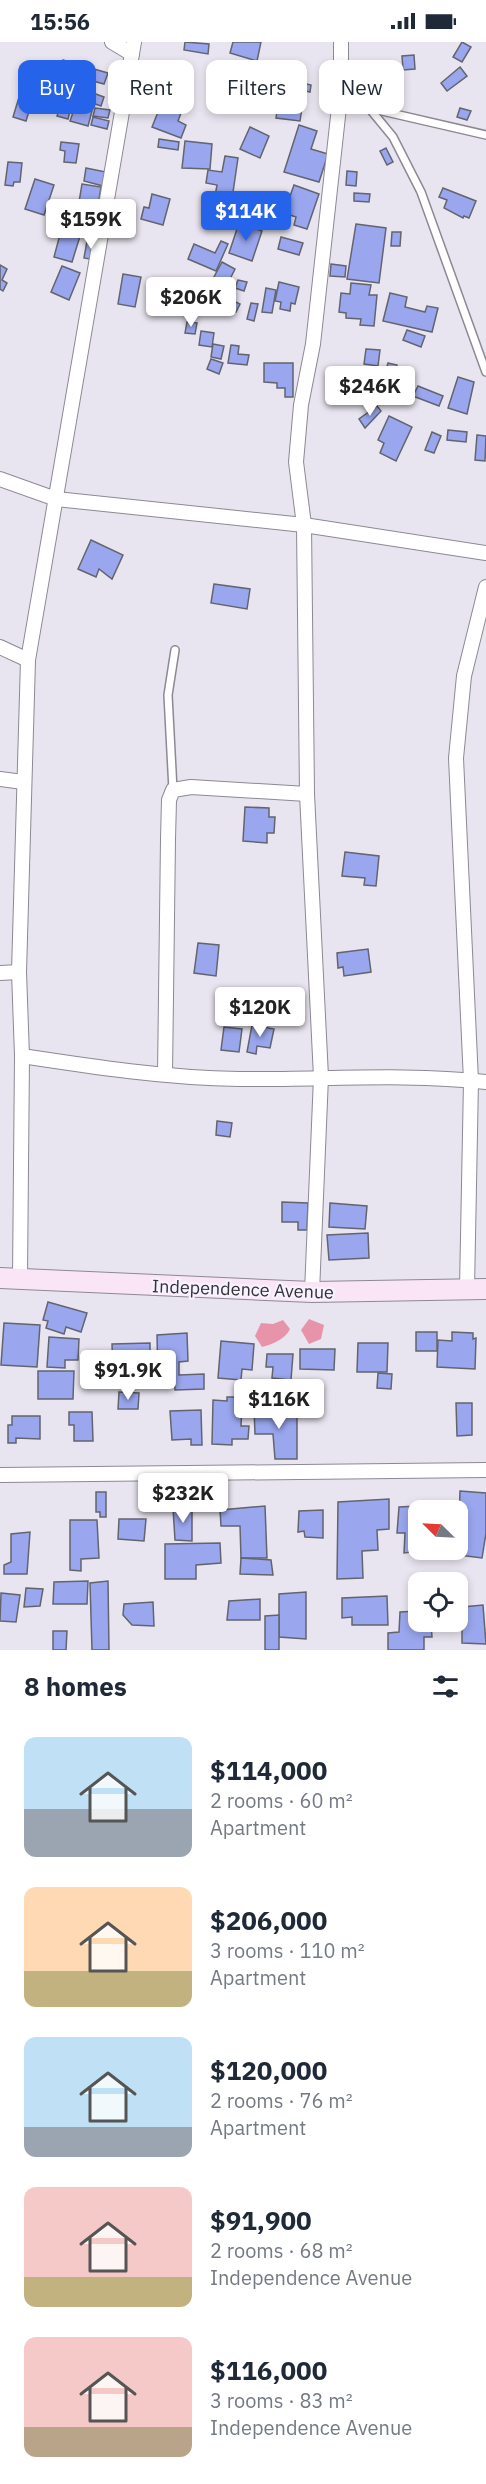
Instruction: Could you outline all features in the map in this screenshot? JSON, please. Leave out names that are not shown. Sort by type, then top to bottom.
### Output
[{"type":"street","points":[[20,1278],[19,972],[28,660],[133,48],[112,42]]},
{"type":"street","points":[[341,42],[341,60]]},
{"type":"street","points":[[312,1292],[321,1077],[307,794],[304,525],[296,462],[301,405],[313,344],[338,114]]},
{"type":"street","points":[[0,479],[56,499],[304,525],[486,553]]},
{"type":"street","points":[[477,1289],[471,1081],[456,758],[464,676],[486,587]]},
{"type":"street","points":[[0,647],[28,660]]},
{"type":"street","points":[[0,779],[23,782]]},
{"type":"street","points":[[165,1074],[169,800],[173,790],[191,787],[307,794]]},
{"type":"street","points":[[0,973],[19,972]]},
{"type":"street","points":[[21,1056],[120,1071],[242,1079],[321,1077],[486,1082]]},
{"type":"street","name":"Independence Avenue","points":[[0,1278],[312,1292],[477,1289]]},
{"type":"street","points":[[0,1475],[486,1470]]},
{"type":"lane","points":[[374,114],[393,137],[421,192],[486,372]]},
{"type":"lane","points":[[395,114],[486,135]]},
{"type":"lane","points":[[173,790],[168,695],[175,650]]},
{"type":"shaded area","points":[[309,1319],[324,1325],[321,1339],[309,1344],[301,1330]]},
{"type":"shaded area","points":[[283,1320],[290,1329],[288,1333],[278,1341],[262,1347],[255,1336],[261,1323],[273,1324]]},
{"type":"building","points":[[185,42],[209,44],[208,54],[184,50]]},
{"type":"building","points":[[233,42],[261,42],[257,60],[230,53]]},
{"type":"building","points":[[462,42],[471,47],[462,62],[453,57]]},
{"type":"building","points":[[414,55],[415,69],[404,70],[402,56]]},
{"type":"building","points":[[460,67],[467,76],[447,91],[441,83]]},
{"type":"building","points":[[96,70],[108,73],[104,84],[96,82]]},
{"type":"building","points":[[307,84],[311,85],[310,92],[307,91]]},
{"type":"building","points":[[96,94],[104,97],[101,106],[96,104]]},
{"type":"building","points":[[18,101],[18,114],[28,114],[26,121],[13,117]]},
{"type":"building","points":[[96,108],[108,110],[108,118],[93,116],[96,114]]},
{"type":"building","points":[[460,108],[471,111],[467,120],[457,117]]},
{"type":"building","points":[[58,114],[69,114],[68,119],[57,116]]},
{"type":"building","points":[[72,114],[91,114],[88,126],[70,121]]},
{"type":"building","points":[[157,114],[181,114],[178,121],[186,125],[181,138],[152,127]]},
{"type":"building","points":[[277,114],[301,114],[300,121],[276,118]]},
{"type":"building","points":[[93,117],[109,121],[107,129],[91,125]]},
{"type":"building","points":[[299,125],[317,131],[311,149],[328,154],[319,182],[284,172]]},
{"type":"building","points":[[250,127],[269,136],[260,158],[240,149]]},
{"type":"building","points":[[159,139],[179,142],[178,150],[158,147]]},
{"type":"building","points":[[185,141],[212,144],[210,169],[182,168]]},
{"type":"building","points":[[61,142],[79,144],[76,163],[64,162],[65,151],[60,150]]},
{"type":"building","points":[[386,148],[393,162],[387,165],[380,151]]},
{"type":"building","points":[[225,156],[238,158],[232,199],[215,196],[217,185],[206,183],[208,170],[222,172]]},
{"type":"building","points":[[8,162],[22,163],[20,182],[14,182],[13,186],[5,185]]},
{"type":"building","points":[[86,168],[106,172],[103,186],[84,181]]},
{"type":"building","points":[[347,171],[357,172],[356,186],[346,185]]},
{"type":"building","points":[[35,179],[54,185],[44,215],[25,209]]},
{"type":"building","points":[[82,184],[101,187],[96,218],[77,214]]},
{"type":"building","points":[[294,185],[319,194],[307,229],[294,225],[296,217],[284,213]]},
{"type":"building","points":[[443,188],[476,201],[469,218],[464,216],[463,218],[444,208],[447,200],[439,197]]},
{"type":"building","points":[[242,192],[260,198],[252,223],[234,218]]},
{"type":"building","points":[[354,193],[370,194],[369,202],[354,201]]},
{"type":"building","points":[[152,194],[170,199],[163,225],[141,219],[144,207],[149,208]]},
{"type":"building","points":[[205,200],[222,201],[222,217],[204,216]]},
{"type":"building","points":[[239,223],[262,231],[252,261],[229,253]]},
{"type":"building","points":[[356,224],[386,228],[379,283],[347,279]]},
{"type":"building","points":[[62,227],[81,233],[72,262],[54,257]]},
{"type":"building","points":[[392,232],[401,232],[400,246],[391,246]]},
{"type":"building","points":[[281,237],[303,243],[299,255],[278,249]]},
{"type":"building","points":[[87,241],[98,243],[95,260],[84,258]]},
{"type":"building","points":[[221,241],[228,244],[216,271],[188,259],[194,244],[215,253]]},
{"type":"building","points":[[222,262],[235,269],[222,295],[208,288]]},
{"type":"building","points":[[331,264],[346,266],[345,277],[330,276]]},
{"type":"building","points":[[0,265],[7,269],[2,280],[7,283],[3,291],[0,289]]},
{"type":"building","points":[[62,266],[80,273],[69,300],[51,292]]},
{"type":"building","points":[[123,274],[141,277],[135,307],[118,304]]},
{"type":"building","points":[[238,280],[247,282],[244,291],[235,288]]},
{"type":"building","points":[[173,281],[211,293],[204,314],[166,302]]},
{"type":"building","points":[[279,282],[299,287],[295,304],[291,303],[290,311],[280,309],[281,302],[275,301]]},
{"type":"building","points":[[351,283],[371,285],[369,295],[377,295],[374,326],[360,325],[361,319],[346,318],[346,313],[339,312],[341,293],[350,294]]},
{"type":"building","points":[[266,288],[276,290],[272,313],[262,312]]},
{"type":"building","points":[[227,292],[234,295],[232,300],[240,304],[236,312],[221,305]]},
{"type":"building","points":[[390,293],[407,297],[405,307],[425,312],[427,306],[438,308],[432,332],[383,321]]},
{"type":"building","points":[[251,303],[258,304],[254,321],[247,319]]},
{"type":"building","points":[[187,322],[197,323],[195,334],[185,333]]},
{"type":"building","points":[[407,330],[425,336],[421,347],[403,340]]},
{"type":"building","points":[[201,331],[214,333],[212,347],[199,345]]},
{"type":"building","points":[[213,344],[224,346],[221,359],[211,357]]},
{"type":"building","points":[[231,345],[239,346],[238,354],[249,355],[247,365],[228,363]]},
{"type":"building","points":[[366,349],[380,350],[378,366],[364,364]]},
{"type":"building","points":[[211,359],[223,363],[219,374],[207,369]]},
{"type":"building","points":[[264,363],[293,363],[293,397],[285,397],[285,388],[277,388],[277,383],[264,382]]},
{"type":"building","points":[[388,363],[397,365],[391,387],[382,384]]},
{"type":"building","points":[[458,377],[474,382],[467,414],[448,408]]},
{"type":"building","points":[[418,386],[443,396],[439,406],[413,396]]},
{"type":"building","points":[[377,406],[381,411],[365,428],[359,419]]},
{"type":"building","points":[[389,416],[412,427],[396,461],[380,453],[384,443],[378,440]]},
{"type":"building","points":[[448,430],[467,432],[466,442],[447,440]]},
{"type":"building","points":[[432,432],[441,436],[434,453],[425,450]]},
{"type":"building","points":[[477,435],[486,436],[485,461],[475,460]]},
{"type":"building","points":[[91,540],[123,555],[112,579],[99,569],[96,577],[78,569]]},
{"type":"building","points":[[214,584],[250,589],[247,609],[211,603]]},
{"type":"building","points":[[245,807],[269,808],[269,817],[275,817],[274,833],[267,833],[267,843],[243,841]]},
{"type":"building","points":[[345,852],[379,856],[376,886],[364,885],[365,878],[342,876]]},
{"type":"building","points":[[198,943],[219,945],[216,976],[194,973]]},
{"type":"building","points":[[368,949],[371,972],[344,976],[343,967],[338,968],[337,953]]},
{"type":"building","points":[[252,1025],[274,1029],[270,1048],[257,1046],[256,1054],[247,1052]]},
{"type":"building","points":[[224,1027],[242,1029],[239,1052],[221,1050]]},
{"type":"building","points":[[217,1121],[232,1123],[230,1137],[216,1135]]},
{"type":"building","points":[[282,1202],[308,1203],[307,1230],[298,1230],[298,1222],[282,1222]]},
{"type":"building","points":[[330,1203],[367,1206],[365,1229],[329,1227]]},
{"type":"building","points":[[368,1233],[369,1258],[329,1260],[327,1235]]},
{"type":"building","points":[[48,1302],[87,1313],[81,1332],[66,1327],[64,1334],[46,1328],[48,1321],[43,1320]]},
{"type":"building","points":[[4,1323],[40,1325],[37,1367],[1,1365]]},
{"type":"building","points":[[416,1332],[437,1332],[437,1351],[416,1351]]},
{"type":"building","points":[[452,1332],[473,1333],[473,1339],[476,1338],[475,1369],[437,1367],[438,1340],[452,1341]]},
{"type":"building","points":[[187,1333],[188,1361],[179,1362],[179,1375],[204,1374],[204,1389],[175,1390],[174,1378],[158,1379],[157,1335]]},
{"type":"building","points":[[49,1337],[79,1339],[78,1360],[65,1360],[65,1368],[47,1367]]},
{"type":"building","points":[[221,1341],[254,1344],[252,1370],[242,1369],[241,1380],[218,1378]]},
{"type":"building","points":[[150,1343],[150,1371],[113,1372],[112,1344]]},
{"type":"building","points":[[358,1343],[388,1343],[387,1372],[357,1372]]},
{"type":"building","points":[[300,1349],[335,1349],[334,1370],[300,1369]]},
{"type":"building","points":[[267,1354],[293,1354],[291,1380],[272,1378],[273,1367],[266,1367]]},
{"type":"building","points":[[38,1371],[74,1371],[73,1399],[38,1399]]},
{"type":"building","points":[[378,1373],[392,1374],[391,1389],[377,1388]]},
{"type":"building","points":[[119,1392],[139,1393],[138,1409],[118,1409]]},
{"type":"building","points":[[227,1397],[236,1397],[236,1406],[242,1406],[241,1426],[249,1426],[248,1439],[232,1439],[232,1445],[212,1444],[213,1400],[227,1401]]},
{"type":"building","points":[[456,1403],[472,1403],[472,1435],[457,1436]]},
{"type":"building","points":[[297,1407],[297,1459],[275,1459],[273,1434],[255,1434],[254,1409]]},
{"type":"building","points":[[201,1410],[202,1445],[191,1445],[191,1439],[172,1440],[170,1411]]},
{"type":"building","points":[[69,1412],[92,1412],[93,1441],[74,1441],[74,1425],[69,1425]]},
{"type":"building","points":[[12,1416],[40,1416],[40,1439],[16,1438],[16,1443],[8,1443],[8,1425],[12,1425]]},
{"type":"building","points":[[460,1491],[486,1493],[486,1533],[482,1558],[468,1556],[468,1500],[460,1500]]},
{"type":"building","points":[[96,1492],[106,1492],[106,1517],[100,1517],[100,1512],[96,1512]]},
{"type":"building","points":[[389,1499],[389,1529],[377,1530],[378,1550],[362,1551],[363,1578],[337,1579],[338,1502]]},
{"type":"building","points":[[265,1506],[267,1558],[241,1558],[240,1526],[221,1526],[220,1510]]},
{"type":"building","points":[[399,1507],[408,1507],[408,1553],[404,1553],[405,1533],[397,1533]]},
{"type":"building","points":[[173,1508],[192,1510],[192,1541],[175,1540]]},
{"type":"building","points":[[323,1510],[323,1538],[305,1537],[304,1531],[298,1532],[299,1511]]},
{"type":"building","points":[[119,1519],[146,1519],[144,1541],[118,1539]]},
{"type":"building","points":[[70,1520],[97,1520],[99,1558],[81,1559],[81,1571],[70,1570]]},
{"type":"building","points":[[30,1532],[27,1574],[4,1574],[4,1565],[11,1562],[11,1534]]},
{"type":"building","points":[[220,1543],[221,1563],[196,1565],[196,1579],[165,1579],[165,1544]]},
{"type":"building","points":[[241,1558],[271,1560],[273,1575],[240,1574]]},
{"type":"building","points":[[88,1581],[87,1604],[53,1604],[54,1582]]},
{"type":"building","points":[[108,1581],[109,1650],[92,1650],[90,1583]]},
{"type":"building","points":[[26,1588],[43,1589],[40,1606],[24,1607]]},
{"type":"building","points":[[306,1592],[306,1639],[279,1637],[279,1594]]},
{"type":"building","points":[[1,1593],[20,1595],[16,1622],[0,1621]]},
{"type":"building","points":[[387,1596],[388,1625],[352,1625],[352,1617],[342,1618],[342,1598]]},
{"type":"building","points":[[260,1599],[260,1620],[227,1620],[229,1601]]},
{"type":"building","points":[[153,1602],[154,1626],[132,1625],[123,1615],[124,1604]]},
{"type":"building","points":[[483,1605],[486,1644],[462,1643],[462,1632],[468,1632],[468,1606]]},
{"type":"building","points":[[400,1612],[408,1612],[408,1632],[432,1632],[432,1637],[424,1637],[424,1650],[388,1650],[388,1633],[399,1632]]},
{"type":"building","points":[[279,1615],[279,1650],[265,1650],[265,1616]]},
{"type":"building","points":[[53,1631],[67,1631],[66,1650],[53,1650]]}]
